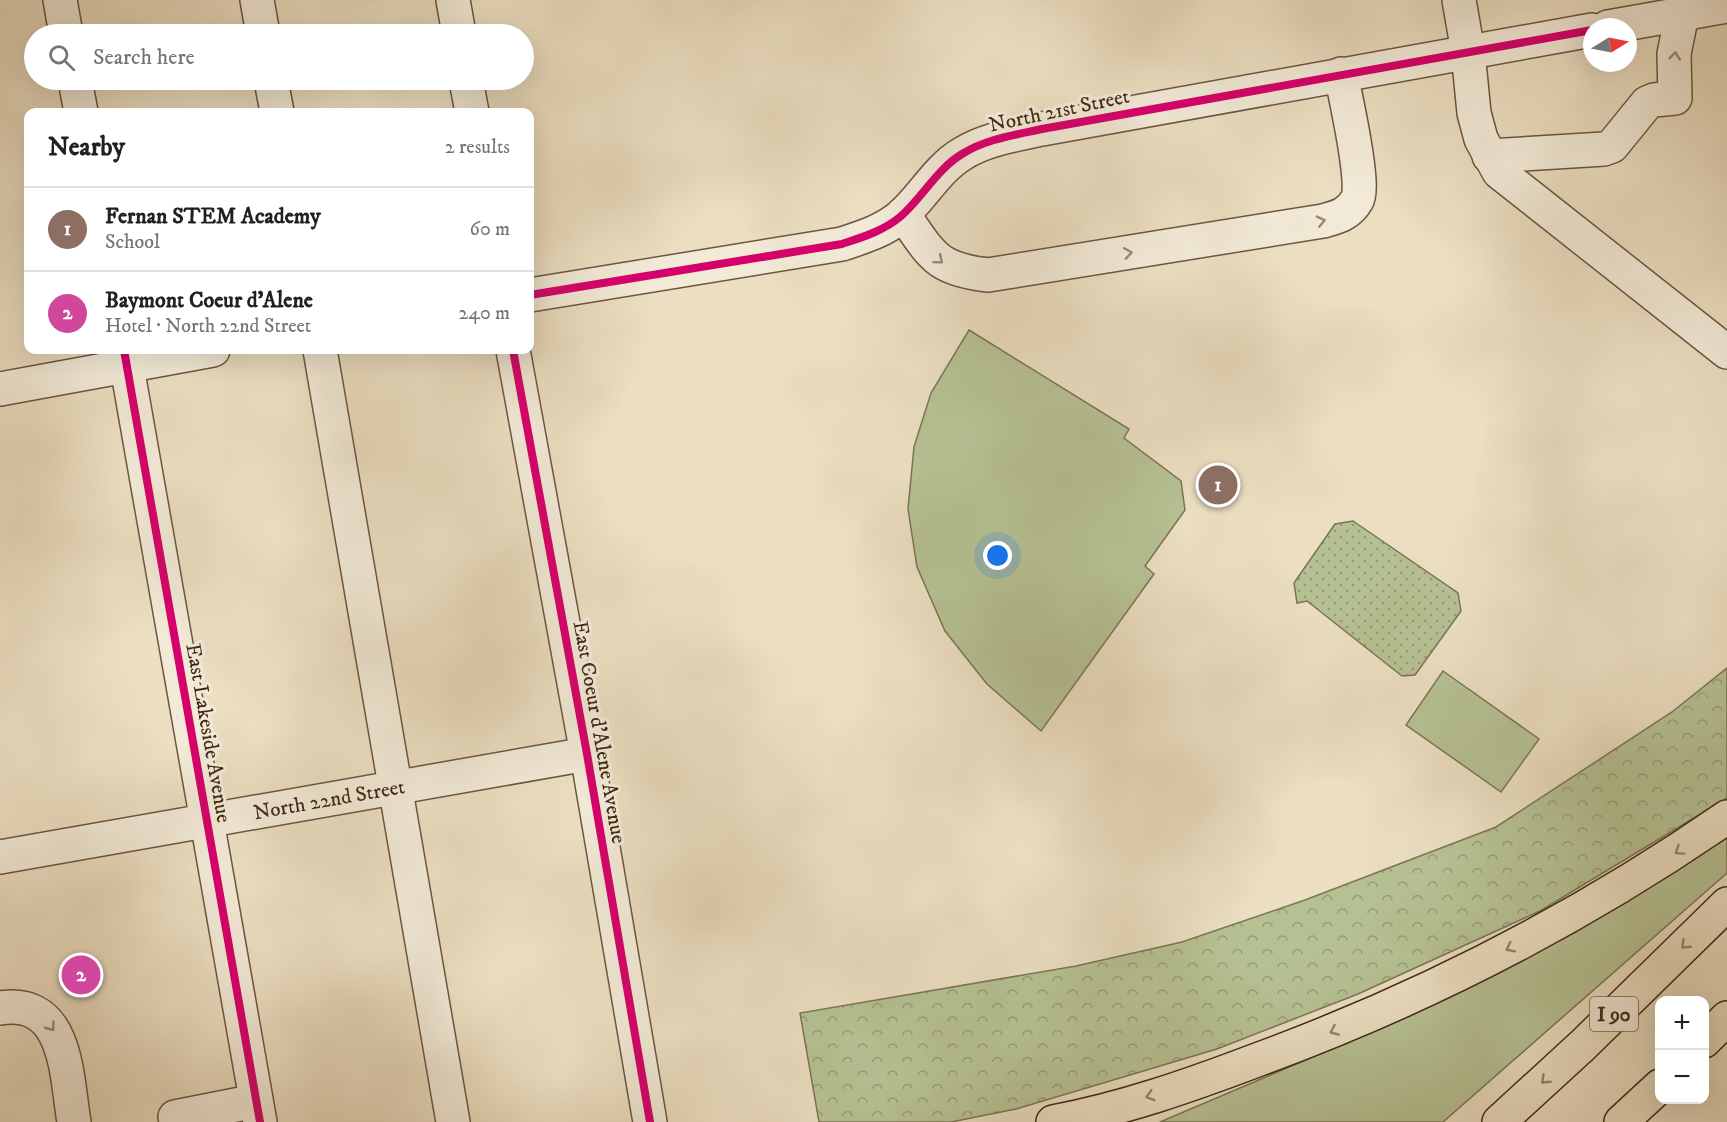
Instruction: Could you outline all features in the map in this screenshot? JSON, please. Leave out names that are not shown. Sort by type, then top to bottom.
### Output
[{"type":"highway","points":[[1053,1122],[1199,1082],[1323,1036],[1415,995],[1602,898],[1664,861],[1727,817]]},
{"type":"highway","name":"I 90","points":[[1499,1122],[1583,1045],[1727,904]]},
{"type":"highway","points":[[1709,1036],[1727,1018]]},
{"type":"highway","points":[[1621,1122],[1655,1090]]},
{"type":"street","points":[[60,0],[64,24]]},
{"type":"street","points":[[257,0],[261,24]]},
{"type":"street","points":[[453,0],[457,24]]},
{"type":"street","points":[[1459,0],[1468,52],[1474,113],[1481,139],[1499,172],[1727,352]]},
{"type":"street","points":[[1637,22],[1727,6]]},
{"type":"street","points":[[1490,156],[1604,149],[1612,146],[1647,103],[1675,98],[1674,54],[1682,14]]},
{"type":"street","name":"North 21st Street","points":[[534,294],[842,243],[877,232],[903,214],[962,153],[986,142],[1042,129],[1583,32]]},
{"type":"street","points":[[903,214],[932,255],[945,266],[962,272],[988,275],[1323,221],[1346,214],[1359,198],[1359,177],[1341,74]]},
{"type":"street","points":[[77,90],[80,108]]},
{"type":"street","points":[[273,90],[276,108]]},
{"type":"street","points":[[468,90],[471,108]]},
{"type":"street","points":[[0,389],[126,357],[163,354]]},
{"type":"street","points":[[321,354],[453,1122]]},
{"type":"street","name":"East Coeur d'Alene Avenue","points":[[514,354],[587,754],[650,1122]]},
{"type":"street","name":"East Lakeside Avenue","points":[[126,357],[258,1112]]},
{"type":"street","name":"North 22nd Street","points":[[0,857],[206,819],[587,754]]},
{"type":"street","points":[[0,1008],[16,1006],[36,1012],[50,1023],[59,1039],[74,1122]]},
{"type":"street","points":[[175,1116],[258,1112]]},
{"type":"green space","points":[[969,330],[1129,429],[1124,438],[1181,481],[1185,510],[1145,566],[1154,574],[1041,731],[987,684],[945,631],[917,567],[908,509],[914,447],[931,393]]},
{"type":"green space","points":[[1353,521],[1458,593],[1461,611],[1415,675],[1402,676],[1307,601],[1297,603],[1294,583],[1335,524]]},
{"type":"green space","points":[[1727,668],[1727,798],[1540,911],[1358,994],[1217,1049],[1016,1109],[951,1122],[819,1122],[800,1013],[1076,966],[1182,942],[1305,900],[1496,827],[1672,712]]},
{"type":"green space","points":[[1443,671],[1539,739],[1501,792],[1406,725]]},
{"type":"green space","points":[[1727,838],[1727,873],[1443,1122],[1160,1122],[1409,1016]]},
{"type":"cycle path","points":[[534,294],[842,244],[880,230],[893,222],[953,160],[971,149],[1001,138],[1583,32]]},
{"type":"cycle path","points":[[125,354],[260,1122]]},
{"type":"cycle path","points":[[514,354],[587,754],[650,1122]]},
{"type":"place","name":"Fernan STEM Academy","points":[[1218,485]]},
{"type":"place","name":"Baymont Coeur d'Alene","points":[[81,975]]}]
